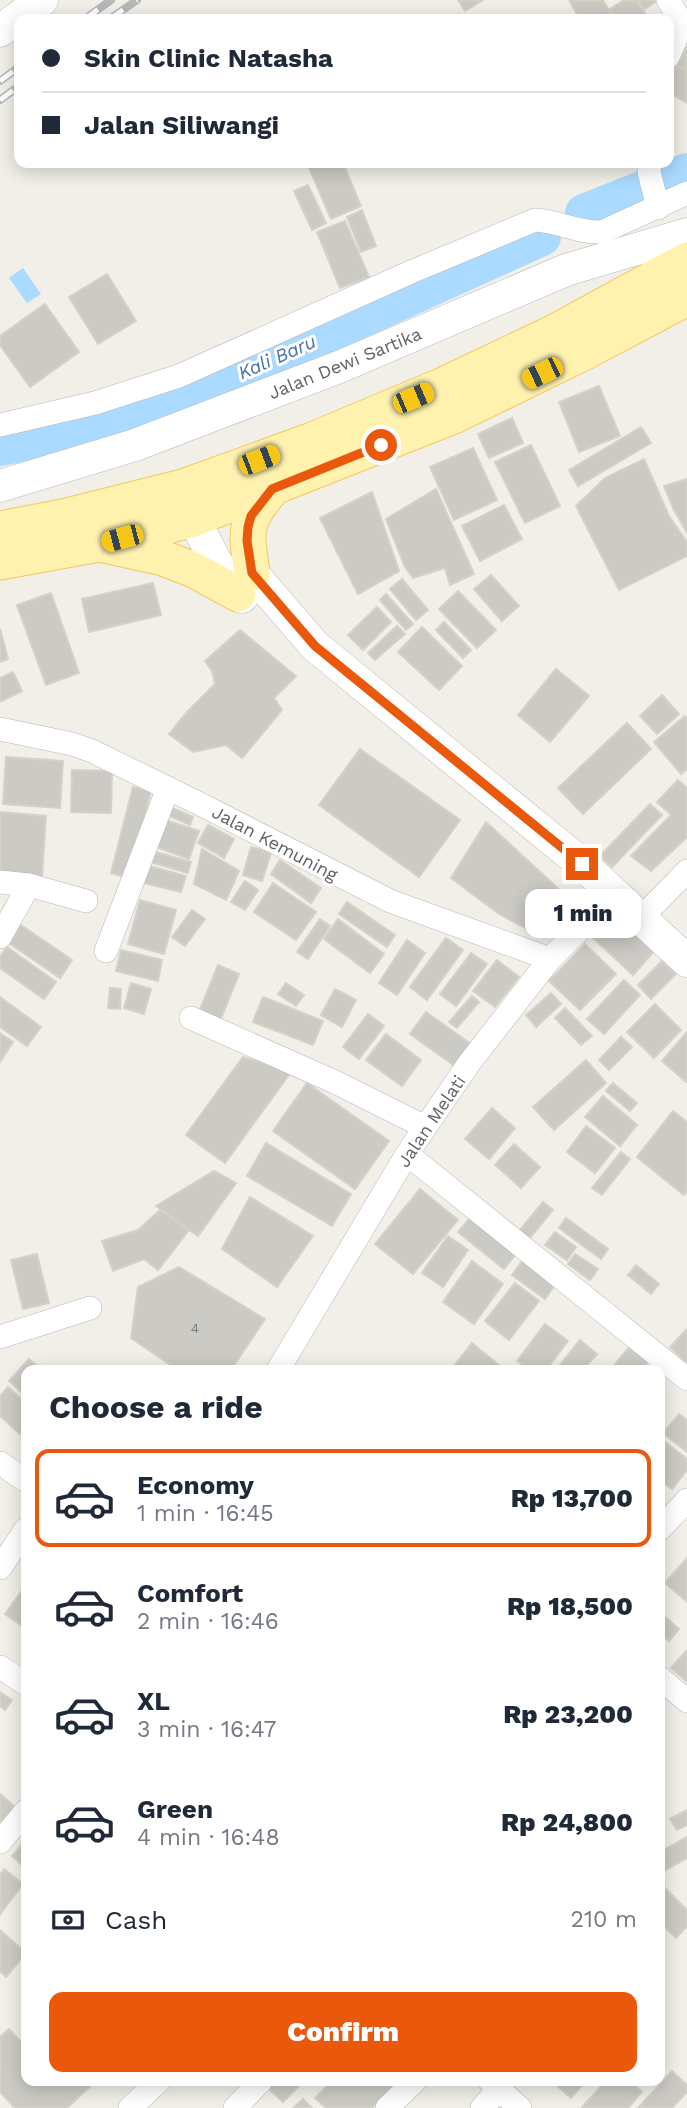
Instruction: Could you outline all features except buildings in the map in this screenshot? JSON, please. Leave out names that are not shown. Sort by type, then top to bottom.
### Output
[{"type":"main road","points":[[23,14],[42,0]]},
{"type":"main road","name":"Jalan Dewi Sartika","points":[[0,486],[135,446],[339,368],[566,270],[687,234]]},
{"type":"main road","points":[[0,529],[63,517],[183,487],[310,441],[439,387],[552,333],[687,260]]},
{"type":"main road","points":[[0,562],[99,544],[193,519],[272,489],[456,415],[687,298]]},
{"type":"main road","points":[[183,487],[193,519],[285,630],[315,646],[582,864],[687,961]]},
{"type":"main road","points":[[245,583],[251,516],[272,489]]},
{"type":"main road","points":[[99,544],[163,558],[194,570],[245,583]]},
{"type":"street","points":[[668,0],[678,16],[674,43]]},
{"type":"street","points":[[0,425],[95,403],[179,376],[411,272],[535,220],[548,220],[587,233],[602,232],[653,183],[687,193]]},
{"type":"street","name":"Jalan Kemuning","points":[[0,729],[72,744],[168,788],[390,901],[550,959]]},
{"type":"street","points":[[106,951],[168,788]]},
{"type":"street","points":[[641,918],[687,871]]},
{"type":"street","points":[[0,882],[29,885],[86,901]]},
{"type":"street","points":[[0,937],[29,885]]},
{"type":"street","name":"Jalan Melati","points":[[281,1365],[358,1247],[408,1154],[471,1062],[550,959],[615,894]]},
{"type":"street","points":[[191,1018],[335,1082],[425,1127]]},
{"type":"street","points":[[408,1154],[687,1379]]},
{"type":"street","points":[[0,1337],[90,1308]]},
{"type":"street","points":[[0,1463],[21,1478]]},
{"type":"street","points":[[665,1525],[684,1509]]},
{"type":"street","points":[[0,1568],[21,1536]]},
{"type":"street","points":[[0,1667],[21,1681]]},
{"type":"street","points":[[665,1682],[687,1702]]},
{"type":"street","points":[[0,1842],[21,1817]]},
{"type":"street","points":[[130,2108],[154,2086]]},
{"type":"street","points":[[235,2108],[256,2086]]},
{"type":"street","points":[[387,2108],[410,2086]]},
{"type":"street","points":[[482,2108],[494,2086]]},
{"type":"street","points":[[496,2086],[520,2108]]},
{"type":"water","points":[[23,268],[41,294],[27,303],[9,278]]},
{"type":"waterway","name":"Kali Baru","points":[[584,213],[687,172]]},
{"type":"waterway","name":"Kali Baru","points":[[0,447],[127,415],[209,385],[542,237]]},
{"type":"railway","points":[[92,14],[111,0]]},
{"type":"railway","points":[[117,14],[137,0]]},
{"type":"railway","points":[[0,81],[14,71]]},
{"type":"railway","points":[[0,100],[14,90]]},
{"type":"route","points":[[381,445],[272,489],[251,516],[248,527],[247,541],[252,573],[315,646],[582,864]]}]
